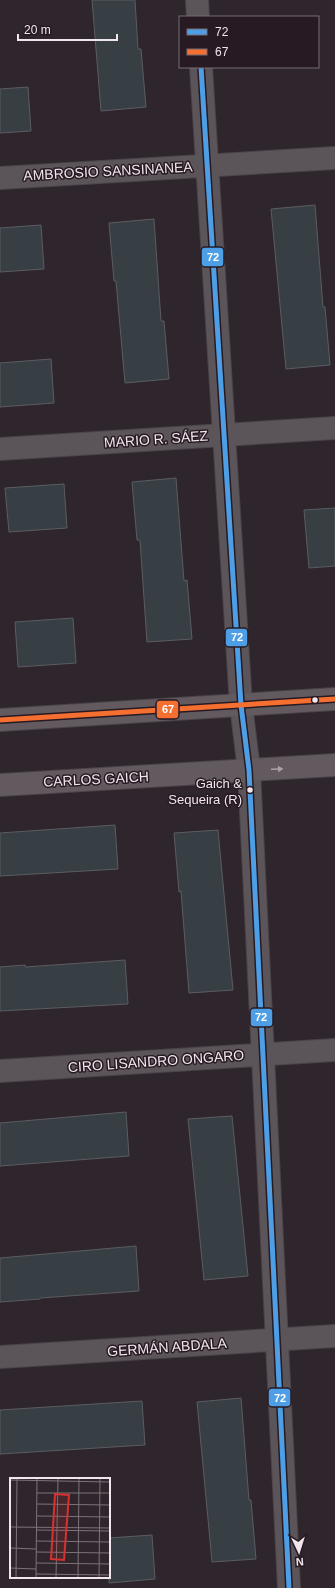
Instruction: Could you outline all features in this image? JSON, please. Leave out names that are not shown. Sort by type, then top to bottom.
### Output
[{"type":"street","points":[[197,0],[198,16]]},
{"type":"street","points":[[201,68],[241,705],[249,770],[289,1588]]},
{"type":"street","name":"AMBROSIO SANSINANEA","points":[[0,178],[335,158]]},
{"type":"street","name":"MARIO R. SÁEZ","points":[[0,449],[335,428]]},
{"type":"street","points":[[0,720],[335,699]]},
{"type":"street","name":"CARLOS GAICH","points":[[0,785],[335,765]]},
{"type":"street","name":"CIRO LISANDRO ONGARO","points":[[0,1071],[335,1050]]},
{"type":"street","name":"GERMÁN ABDALA","points":[[0,1357],[335,1336]]},
{"type":"building","points":[[92,0],[135,0],[138,49],[141,49],[146,107],[101,111]]},
{"type":"building","points":[[28,87],[31,131],[0,133],[0,89]]},
{"type":"building","points":[[315,205],[323,307],[325,307],[330,365],[286,369],[271,209]]},
{"type":"building","points":[[154,219],[161,321],[164,321],[169,379],[125,383],[109,223]]},
{"type":"building","points":[[41,225],[44,269],[0,272],[0,228]]},
{"type":"building","points":[[51,359],[54,403],[0,407],[0,363]]},
{"type":"building","points":[[176,478],[184,581],[187,580],[192,639],[147,642],[140,540],[137,540],[132,482]]},
{"type":"building","points":[[64,484],[67,528],[9,532],[5,488]]},
{"type":"building","points":[[335,508],[335,566],[309,568],[304,510]]},
{"type":"building","points":[[73,618],[76,663],[18,667],[15,622]]},
{"type":"building","points":[[115,825],[118,869],[0,876],[0,833]]},
{"type":"building","points":[[218,830],[233,990],[189,993],[181,891],[179,892],[174,833]]},
{"type":"building","points":[[125,960],[128,1004],[0,1011],[0,967],[25,965],[25,967]]},
{"type":"building","points":[[126,1112],[129,1156],[0,1166],[0,1123]]},
{"type":"building","points":[[232,1116],[248,1276],[204,1280],[188,1119]]},
{"type":"building","points":[[136,1246],[139,1291],[0,1302],[0,1258]]},
{"type":"building","points":[[241,1398],[249,1500],[251,1500],[256,1559],[212,1562],[197,1402]]},
{"type":"building","points":[[142,1401],[145,1445],[0,1454],[0,1410]]},
{"type":"building","points":[[152,1535],[155,1579],[109,1583],[110,1538]]},
{"type":"transit line","name":"72","points":[[201,68],[241,705],[249,770],[289,1588]]},
{"type":"transit line","name":"67","points":[[0,720],[335,699]]},
{"type":"place","name":"Gaich & Sequeira (R)","points":[[250,790]]}]
